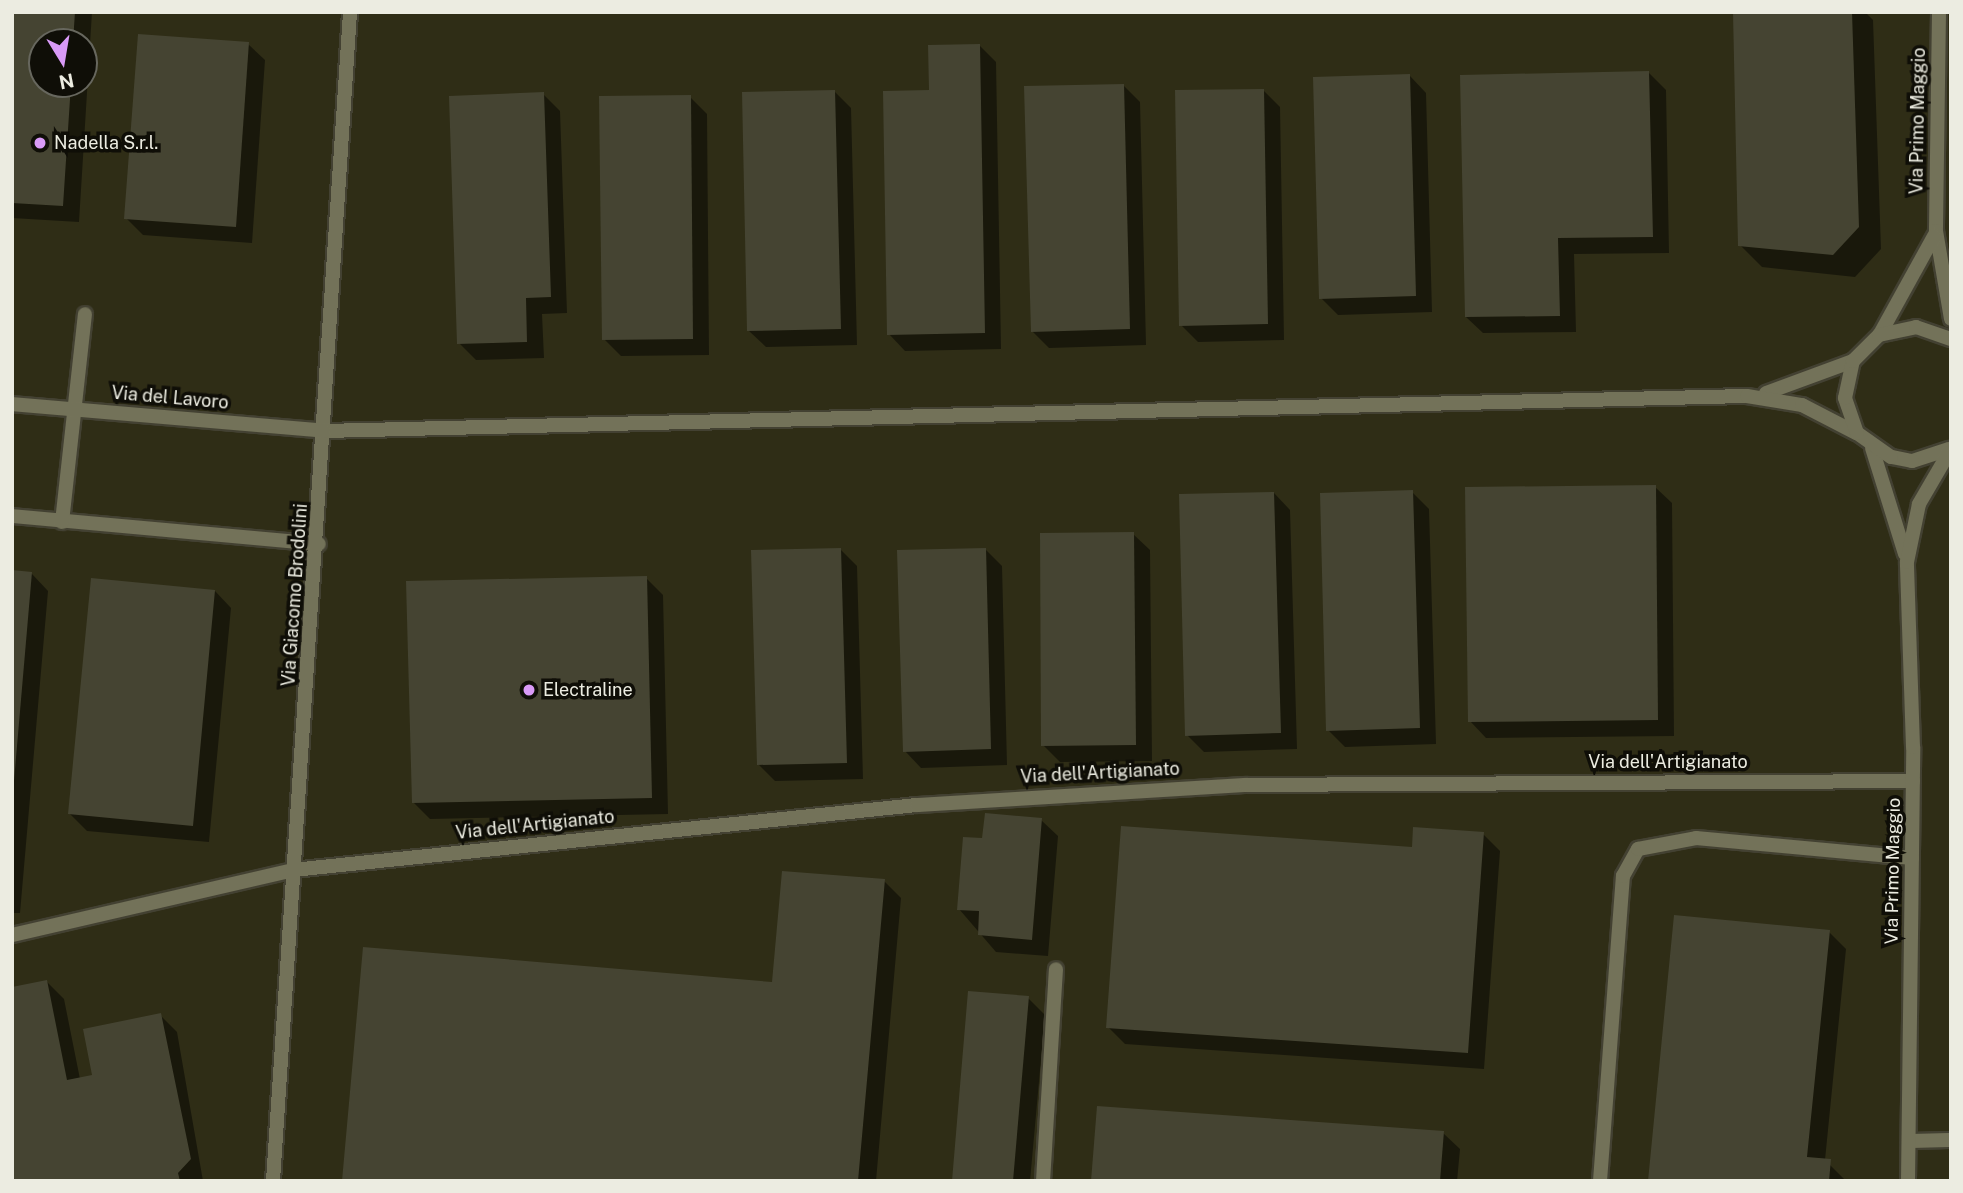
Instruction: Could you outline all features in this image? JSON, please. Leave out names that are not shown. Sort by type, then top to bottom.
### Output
[{"type":"street","name":"Via Giacomo Brodolini","points":[[272,1181],[319,544],[350,12]]},
{"type":"street","name":"Via Primo Maggio","points":[[1939,12],[1944,63],[1936,231],[1951,319]]},
{"type":"street","name":"Via Primo Maggio","points":[[1936,231],[1879,335],[1853,361],[1845,398],[1857,433],[1872,448],[1912,461],[1951,449]]},
{"type":"street","points":[[62,522],[85,314]]},
{"type":"street","points":[[1879,335],[1916,327],[1951,339]]},
{"type":"street","points":[[1746,396],[1802,384],[1853,361]]},
{"type":"street","points":[[324,431],[1746,396],[1802,405],[1857,433]]},
{"type":"street","name":"Via del Lavoro","points":[[12,404],[324,431]]},
{"type":"street","name":"Via Primo Maggio","points":[[1872,448],[1907,562]]},
{"type":"street","name":"Via Primo Maggio","points":[[1908,1181],[1913,780],[1907,562],[1919,504],[1951,449]]},
{"type":"street","points":[[12,516],[319,544]]},
{"type":"street","name":"Via dell'Artigianato","points":[[12,935],[293,870],[840,812],[1148,789],[1913,780]]},
{"type":"street","points":[[1600,1181],[1623,876],[1638,849],[1696,838],[1912,858]]},
{"type":"street","points":[[1043,1181],[1056,969]]},
{"type":"street","points":[[1909,1141],[1951,1140]]},
{"type":"shaded area","points":[[12,12],[1951,12],[1951,1181],[12,1181]]},
{"type":"building","name":"Nadella S.r.l.","points":[[12,12],[75,12],[74,28],[28,28],[28,98],[70,98],[63,206],[12,203]]},
{"type":"building","points":[[1733,12],[1852,12],[1859,227],[1833,255],[1738,246]]},
{"type":"building","points":[[138,34],[249,42],[236,227],[124,219]]},
{"type":"building","points":[[980,44],[985,333],[887,335],[883,91],[929,90],[928,45]]},
{"type":"building","points":[[1649,71],[1653,237],[1558,238],[1560,316],[1465,317],[1460,75]]},
{"type":"building","points":[[1410,74],[1416,296],[1319,299],[1313,77]]},
{"type":"building","points":[[1124,84],[1130,329],[1031,332],[1024,86]]},
{"type":"building","points":[[1264,89],[1268,324],[1179,326],[1175,90]]},
{"type":"building","points":[[835,90],[841,329],[747,331],[742,92]]},
{"type":"building","points":[[544,92],[551,297],[526,298],[527,342],[457,344],[449,96]]},
{"type":"building","points":[[691,95],[693,339],[602,340],[599,96]]},
{"type":"building","points":[[1656,485],[1658,720],[1468,722],[1465,487]]},
{"type":"building","points":[[1413,490],[1420,728],[1326,731],[1320,493]]},
{"type":"building","points":[[1274,492],[1281,733],[1185,736],[1179,494]]},
{"type":"building","points":[[1134,532],[1136,745],[1041,746],[1040,533]]},
{"type":"building","points":[[841,548],[847,763],[757,765],[751,550]]},
{"type":"building","points":[[986,548],[991,749],[903,752],[897,550]]},
{"type":"building","points":[[12,570],[32,572],[14,781],[12,780]]},
{"type":"building","name":"Electraline","points":[[647,576],[652,798],[412,803],[406,581]]},
{"type":"building","points":[[91,578],[215,590],[193,826],[68,814]]},
{"type":"building","points":[[985,813],[1042,818],[1032,940],[978,935],[979,911],[957,910],[963,837],[982,838]]},
{"type":"building","points":[[1121,826],[1412,847],[1413,827],[1484,832],[1468,1053],[1106,1028]]},
{"type":"building","points":[[782,871],[885,879],[858,1181],[342,1181],[363,947],[772,982]]},
{"type":"building","points":[[1674,915],[1830,930],[1807,1157],[1831,1159],[1829,1181],[1648,1181]]},
{"type":"building","points":[[47,980],[67,1080],[92,1075],[83,1029],[161,1013],[191,1159],[178,1173],[180,1181],[12,1181],[12,987]]},
{"type":"building","points":[[968,991],[1029,996],[1013,1181],[952,1181]]},
{"type":"building","points":[[1097,1106],[1444,1131],[1440,1181],[1091,1181]]},
{"type":"place","name":"Nadella S.r.l.","points":[[40,143]]},
{"type":"place","name":"Electraline","points":[[529,690]]}]
